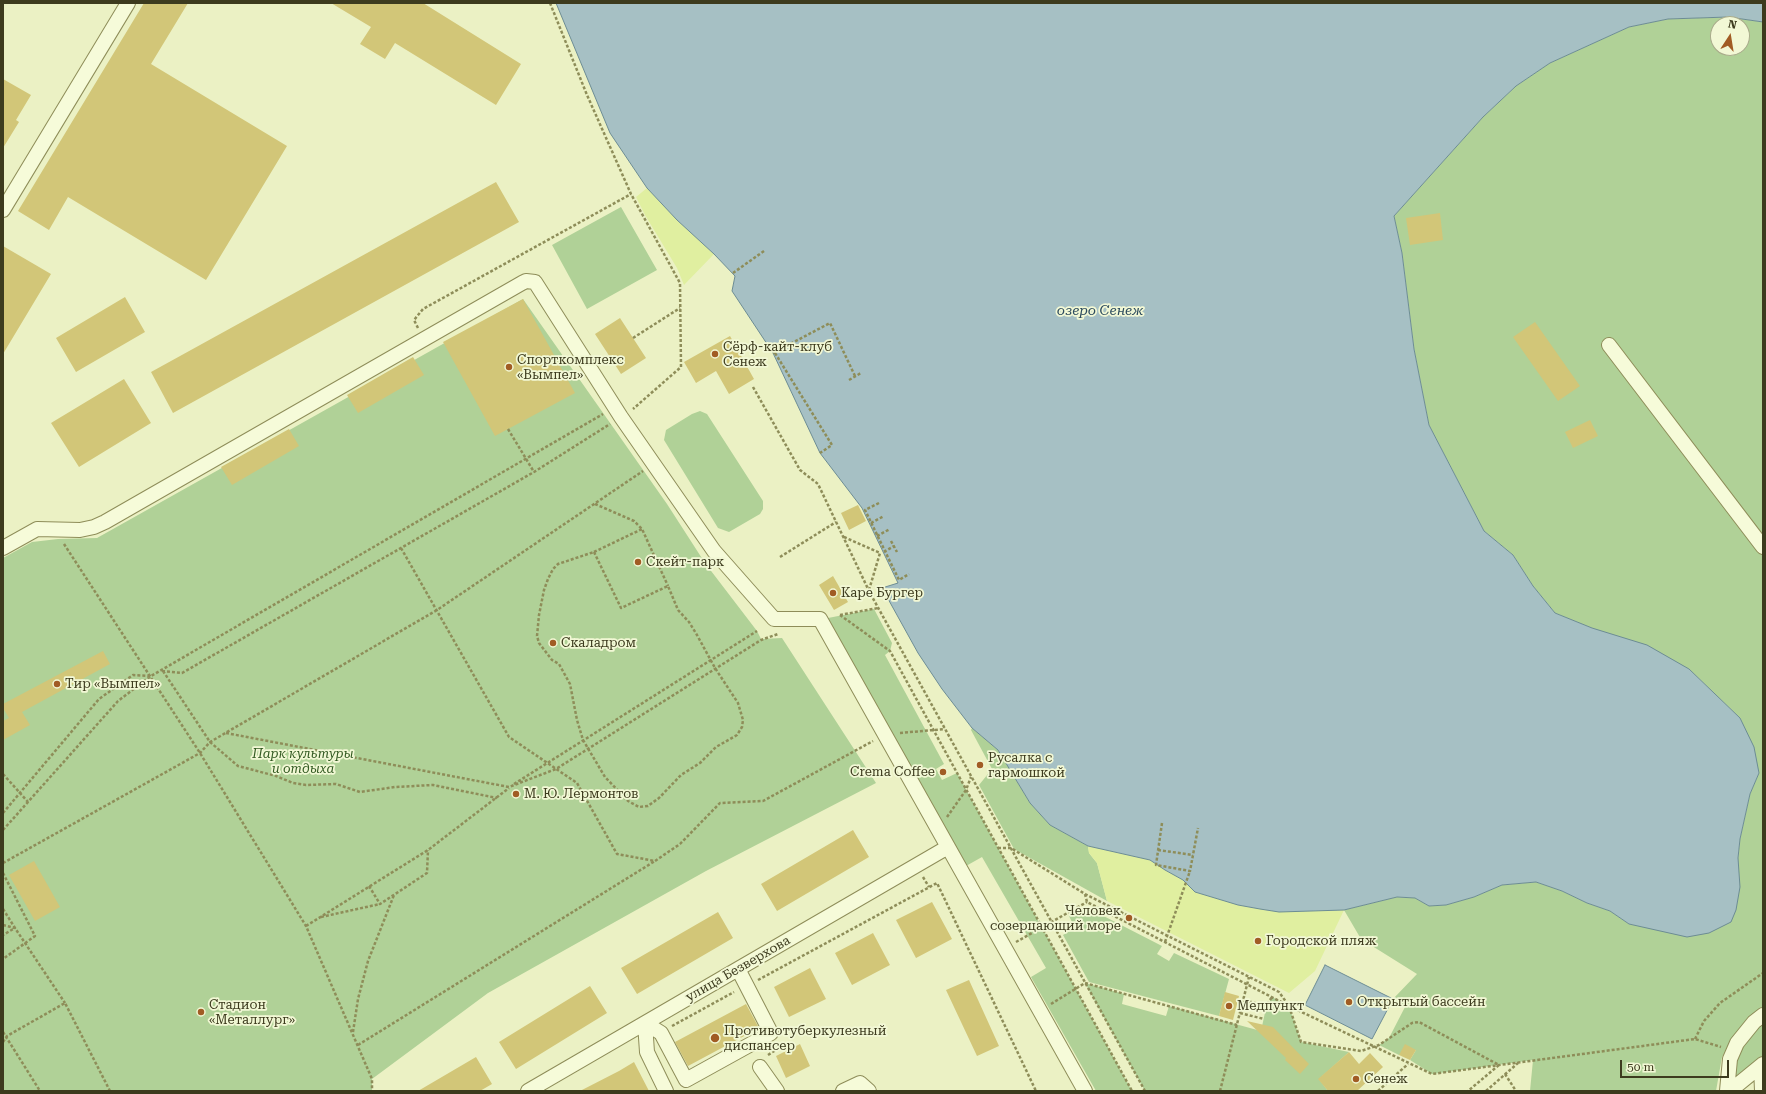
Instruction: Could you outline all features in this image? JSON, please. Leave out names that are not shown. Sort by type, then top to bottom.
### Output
[{"type":"street","points":[[3,210],[128,3]]},
{"type":"street","points":[[3,548],[37,529],[86,529],[105,522],[522,283],[526,281],[534,282],[618,412],[714,551],[774,619],[820,620],[1085,1091]]},
{"type":"street","points":[[1609,345],[1763,547]]},
{"type":"street","name":"улица Безверхова","points":[[528,1091],[948,847]]},
{"type":"street","points":[[646,1022],[661,1033],[686,1080],[771,1033],[738,968]]},
{"type":"street","points":[[1728,1091],[1728,1067],[1733,1051],[1741,1037],[1763,1015]]},
{"type":"street","points":[[646,1022],[647,1052],[666,1091]]},
{"type":"street","points":[[1728,1091],[1762,1065]]},
{"type":"street","points":[[1762,1065],[1762,1091]]},
{"type":"street","points":[[760,1067],[777,1091]]},
{"type":"street","points":[[843,1091],[860,1083],[869,1091]]},
{"type":"path","points":[[3,830],[118,701],[151,676],[526,459],[618,412],[641,403],[681,367],[680,283],[631,194],[587,95],[550,3]]},
{"type":"path","points":[[423,340],[414,320],[423,309],[631,194]]},
{"type":"path","points":[[733,273],[764,251]]},
{"type":"path","points":[[633,338],[680,308]]},
{"type":"path","points":[[820,452],[832,445],[774,353],[830,323],[855,376]]},
{"type":"path","points":[[849,380],[862,373]]},
{"type":"path","points":[[753,387],[800,470],[818,484],[878,608],[1145,1091]]},
{"type":"path","points":[[162,671],[182,674],[534,472],[618,412]]},
{"type":"path","points":[[508,429],[534,472]]},
{"type":"path","points":[[3,863],[200,753],[210,742],[437,610],[654,464]]},
{"type":"path","points":[[879,503],[865,510],[899,580],[909,574]]},
{"type":"path","points":[[595,504],[634,522],[642,528],[678,610],[688,622],[738,703],[743,720],[742,727],[737,735],[716,747],[700,763],[681,775],[659,798],[648,806],[639,807],[628,801],[605,777],[588,749],[583,740],[577,720],[570,684],[559,664],[552,660],[539,644],[537,636],[544,590],[553,569],[558,564],[594,552],[642,528]]},
{"type":"path","points":[[871,523],[884,516]]},
{"type":"path","points":[[780,558],[836,522]]},
{"type":"path","points":[[878,536],[890,529]]},
{"type":"path","points":[[54,530],[151,676],[306,926],[372,1079],[372,1091]]},
{"type":"path","points":[[843,536],[880,553],[894,546]]},
{"type":"path","points":[[891,541],[897,552]]},
{"type":"path","points":[[401,548],[509,737],[577,783],[617,854],[655,860]]},
{"type":"path","points":[[594,552],[621,608],[668,586]]},
{"type":"path","points":[[869,591],[880,553]]},
{"type":"path","points":[[878,608],[840,615],[890,651],[1132,1091]]},
{"type":"path","points":[[306,926],[428,850],[498,798],[509,787],[757,631]]},
{"type":"path","points":[[225,733],[509,787],[556,769],[761,640],[783,632]]},
{"type":"path","points":[[162,671],[210,742],[238,766],[276,776],[293,783],[306,785],[336,784],[360,792],[395,787],[433,785],[498,798]]},
{"type":"path","points":[[3,813],[100,699],[133,675],[151,676]]},
{"type":"path","points":[[358,1045],[680,844],[720,803],[763,801],[885,734],[945,729]]},
{"type":"path","points":[[3,774],[28,802]]},
{"type":"path","points":[[938,830],[966,790],[971,776]]},
{"type":"path","points":[[1162,824],[1156,864],[1190,871]]},
{"type":"path","points":[[1165,942],[1190,871],[1198,828]]},
{"type":"path","points":[[998,848],[1011,848],[1085,894],[1279,992],[1289,1006],[1301,1042],[1361,1051],[1379,1045],[1412,1023],[1419,1022],[1499,1065]]},
{"type":"path","points":[[319,917],[380,904],[427,873],[428,850]]},
{"type":"path","points":[[1158,850],[1193,855]]},
{"type":"path","points":[[3,873],[35,936],[24,942],[3,959]]},
{"type":"path","points":[[937,883],[1036,1091]]},
{"type":"path","points":[[369,886],[380,904]]},
{"type":"path","points":[[1085,894],[1087,902],[1289,1006],[1408,1064],[1432,1074],[1695,1039],[1733,1051]]},
{"type":"path","points":[[353,1033],[358,999],[368,961],[394,895]]},
{"type":"path","points":[[1005,948],[1087,902]]},
{"type":"path","points":[[3,909],[65,1003],[110,1091]]},
{"type":"path","points":[[3,925],[15,928]]},
{"type":"path","points":[[3,935],[15,928]]},
{"type":"path","points":[[1695,1039],[1704,1021],[1720,1003],[1763,973]]},
{"type":"path","points":[[1220,1091],[1249,977]]},
{"type":"path","points":[[1040,1011],[1085,983],[1237,1025]]},
{"type":"path","points":[[1244,1000],[1266,1006],[1272,997]]},
{"type":"path","points":[[3,1042],[6,1036],[65,1003]]},
{"type":"path","points":[[1240,1013],[1264,1019]]},
{"type":"path","points":[[3,1032],[40,1091]]},
{"type":"path","points":[[1486,1091],[1518,1062]]},
{"type":"path","points":[[1378,1091],[1408,1064]]},
{"type":"path","points":[[1468,1091],[1499,1065]]},
{"type":"path","points":[[1505,1074],[1516,1091]]},
{"type":"green space","points":[[1710,18],[1710,56],[1750,56],[1750,20],[1763,22],[1763,1008],[1748,1020],[1732,1038],[1722,1057],[1716,1091],[1530,1091],[1533,1060],[1432,1074],[1410,1060],[1416,1050],[1399,1055],[1379,1045],[1389,1038],[1405,1007],[1393,999],[1417,974],[1361,939],[1344,910],[1397,897],[1415,898],[1429,906],[1446,905],[1474,897],[1502,885],[1536,882],[1610,911],[1629,924],[1653,928],[1738,858],[1740,839],[1750,794],[1759,773],[1740,718],[1689,669],[1555,613],[1533,586],[1513,555],[1484,531],[1429,425],[1414,349],[1402,253],[1394,216],[1483,117],[1516,86],[1550,63],[1629,27],[1668,19]]},
{"type":"green space","points":[[621,207],[657,270],[587,309],[552,245]]},
{"type":"green space","name":"Парк культуры и отдыха","points":[[523,299],[667,504],[705,563],[757,631],[761,639],[782,638],[876,783],[706,871],[488,993],[372,1079],[372,1091],[3,1091],[3,558],[32,542],[58,539],[97,538]]},
{"type":"green space","points":[[700,411],[707,414],[763,501],[763,509],[760,514],[729,532],[718,528],[664,440],[666,430],[692,414]]},
{"type":"green space","points":[[874,609],[892,643],[890,651],[885,655],[944,764],[936,769],[942,780],[957,773],[1132,1091],[1096,1091],[1031,977],[1046,968],[982,857],[966,866],[853,668],[828,618]]},
{"type":"green space","points":[[972,728],[998,750],[1030,803],[1050,825],[1088,846],[1089,853],[1097,863],[1107,901],[1014,849],[979,785],[992,769],[971,730]]},
{"type":"green space","points":[[1086,907],[1162,946],[1157,954],[1169,961],[1174,953],[1229,979],[1219,1016],[1089,982],[1063,935],[1075,928],[1069,916]]},
{"type":"green space","points":[[1085,983],[1124,994],[1122,1004],[1166,1016],[1169,1006],[1261,1031],[1266,1008],[1272,997],[1289,1006],[1301,1042],[1349,1052],[1319,1079],[1328,1091],[1145,1091]]},
{"type":"green space","points":[[1763,1022],[1763,1060],[1732,1085],[1738,1049]]},
{"type":"sand","points":[[647,188],[677,220],[714,254],[684,285],[677,268],[645,215],[636,197]]},
{"type":"sand","name":"Городской пляж","points":[[1088,846],[1150,860],[1183,880],[1195,892],[1238,905],[1279,912],[1344,910],[1315,971],[1289,993],[1107,901],[1097,863],[1089,853]]},
{"type":"water","name":"озеро Сенеж","points":[[556,3],[1763,3],[1763,22],[1750,20],[1750,16],[1710,16],[1710,18],[1668,19],[1629,27],[1550,63],[1516,86],[1483,117],[1394,216],[1402,253],[1414,349],[1429,425],[1484,531],[1513,555],[1533,586],[1555,613],[1592,628],[1647,645],[1689,669],[1740,718],[1754,747],[1759,773],[1750,794],[1740,839],[1738,858],[1740,887],[1736,910],[1731,922],[1709,933],[1687,937],[1629,924],[1610,911],[1536,882],[1502,885],[1474,897],[1446,905],[1429,906],[1415,898],[1397,897],[1344,910],[1279,912],[1238,905],[1195,892],[1183,880],[1150,860],[1088,846],[1050,825],[1030,803],[998,750],[972,728],[942,689],[918,653],[882,588],[898,583],[862,508],[820,453],[773,353],[732,291],[735,276],[714,254],[677,220],[647,188],[610,133]]},
{"type":"water","name":"Открытый бассейн","points":[[1325,965],[1393,999],[1372,1039],[1305,1005]]},
{"type":"building","points":[[144,3],[188,3],[151,64],[287,146],[206,280],[68,197],[49,230],[18,211]]},
{"type":"building","points":[[331,3],[423,3],[521,64],[496,105],[395,43],[385,59],[360,44],[371,27]]},
{"type":"building","points":[[3,79],[31,95],[16,120],[19,122],[3,148]]},
{"type":"building","points":[[496,182],[519,222],[173,413],[151,372]]},
{"type":"building","points":[[1440,213],[1443,240],[1410,245],[1406,218]]},
{"type":"building","points":[[3,246],[51,274],[3,354]]},
{"type":"building","points":[[125,297],[145,332],[76,372],[56,338]]},
{"type":"building","name":"Спорткомплекс «Вымпел»","points":[[523,299],[575,393],[495,436],[443,342]]},
{"type":"building","points":[[620,318],[646,358],[621,374],[595,334]]},
{"type":"building","points":[[1535,322],[1580,386],[1558,401],[1513,337]]},
{"type":"building","points":[[730,336],[754,379],[729,394],[716,371],[696,383],[684,362]]},
{"type":"building","points":[[413,357],[424,375],[358,413],[347,395]]},
{"type":"building","points":[[124,379],[151,423],[79,467],[51,423]]},
{"type":"building","points":[[1590,420],[1598,436],[1573,448],[1565,432]]},
{"type":"building","points":[[289,429],[299,446],[232,485],[221,467]]},
{"type":"building","points":[[858,505],[866,521],[849,530],[841,513]]},
{"type":"building","name":"Каре Бургер","points":[[833,576],[848,602],[834,610],[819,585]]},
{"type":"building","name":"Тир «Вымпел»","points":[[103,651],[110,664],[22,712],[30,725],[3,740],[3,721],[9,718],[3,708],[3,704]]},
{"type":"building","points":[[853,830],[869,857],[777,911],[761,884]]},
{"type":"building","points":[[34,861],[60,907],[35,921],[9,875]]},
{"type":"building","points":[[932,902],[952,939],[916,958],[896,920]]},
{"type":"building","points":[[718,912],[733,938],[637,994],[621,968]]},
{"type":"building","points":[[873,933],[890,965],[852,985],[835,953]]},
{"type":"building","points":[[810,968],[826,999],[789,1017],[774,987]]},
{"type":"building","points":[[969,980],[999,1046],[977,1056],[946,990]]},
{"type":"building","points":[[590,986],[607,1013],[516,1069],[499,1042]]},
{"type":"building","name":"Медпункт","points":[[1225,992],[1239,996],[1233,1020],[1219,1016]]},
{"type":"building","points":[[746,1004],[759,1028],[688,1066],[675,1042]]},
{"type":"building","points":[[1247,1021],[1273,1027],[1309,1064],[1300,1074],[1285,1060],[1286,1058]]},
{"type":"building","points":[[800,1044],[810,1066],[786,1078],[776,1056]]},
{"type":"building","points":[[1405,1044],[1416,1050],[1410,1060],[1399,1055]]},
{"type":"building","points":[[1349,1052],[1359,1064],[1370,1053],[1383,1067],[1357,1091],[1328,1091],[1318,1079]]},
{"type":"building","points":[[476,1057],[492,1084],[480,1091],[418,1091]]},
{"type":"building","points":[[634,1062],[649,1091],[580,1091],[619,1071]]},
{"type":"place","name":"Сёрф-кайт-клуб Сенеж","points":[[715,354]]},
{"type":"place","name":"Спорткомплекс «Вымпел»","points":[[509,367]]},
{"type":"place","name":"Скейт-парк","points":[[638,562]]},
{"type":"place","name":"Каре Бургер","points":[[833,593]]},
{"type":"place","name":"Скаладром","points":[[553,643]]},
{"type":"place","name":"Тир «Вымпел»","points":[[57,684]]},
{"type":"place","name":"Русалка с гармошкой","points":[[980,765]]},
{"type":"place","name":"Crema Coffee","points":[[943,772]]},
{"type":"place","name":"М. Ю. Лермонтов","points":[[516,794]]},
{"type":"place","name":"Человек созерцающий море","points":[[1129,918]]},
{"type":"place","name":"Городской пляж","points":[[1258,941]]},
{"type":"place","name":"Открытый бассейн","points":[[1349,1002]]},
{"type":"place","name":"Медпункт","points":[[1229,1006]]},
{"type":"place","name":"Стадион «Металлург»","points":[[201,1012]]},
{"type":"place","name":"Противотуберкулезный диспансер","points":[[715,1038]]},
{"type":"place","name":"Сенеж","points":[[1356,1079]]}]
